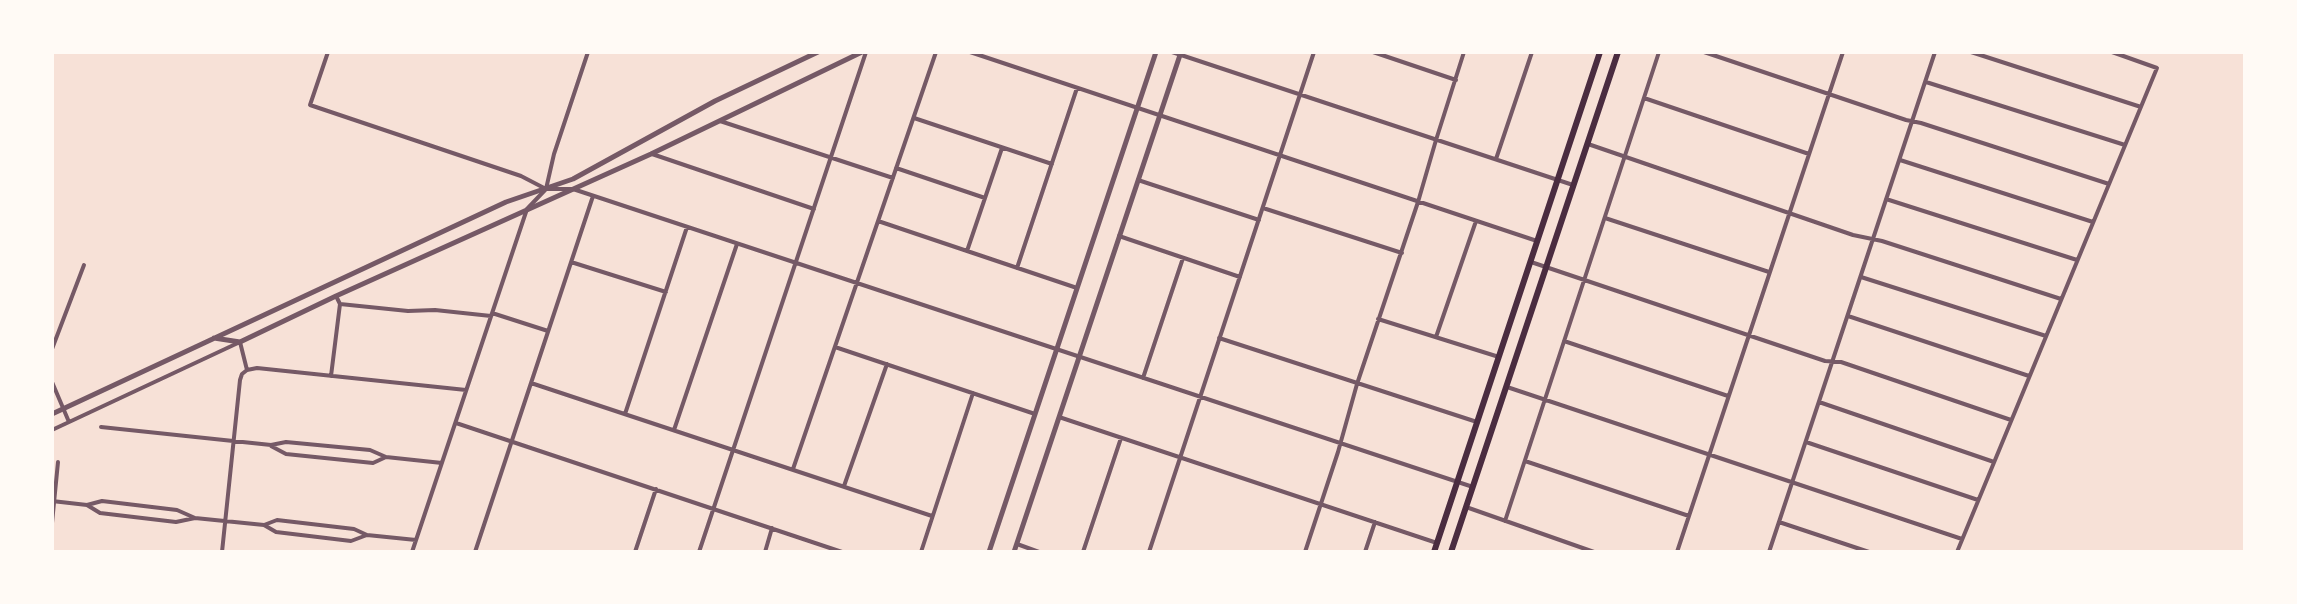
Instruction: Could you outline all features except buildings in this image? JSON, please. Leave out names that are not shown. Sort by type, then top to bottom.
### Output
[{"type":"main road","points":[[1434,552],[1600,52]]},
{"type":"main road","points":[[1451,552],[1617,52]]},
{"type":"street","points":[[328,52],[310,105],[521,176],[546,189],[573,189],[1473,487]]},
{"type":"street","points":[[412,552],[527,209],[546,189],[554,154],[588,52]]},
{"type":"street","points":[[52,414],[506,202],[573,179],[715,101],[818,52]]},
{"type":"street","points":[[52,430],[336,296],[651,154],[864,52]]},
{"type":"street","points":[[699,552],[832,156],[864,52]]},
{"type":"street","points":[[793,469],[936,52]]},
{"type":"street","points":[[970,52],[1537,242]]},
{"type":"street","points":[[989,552],[1156,52]]},
{"type":"street","points":[[1172,52],[1574,185]]},
{"type":"street","points":[[1149,552],[1314,52]]},
{"type":"street","points":[[1373,52],[1456,80]]},
{"type":"street","points":[[1305,552],[1378,319],[1402,253],[1464,52]]},
{"type":"street","points":[[1496,159],[1532,52]]},
{"type":"street","points":[[1505,521],[1659,52]]},
{"type":"street","points":[[1704,52],[2109,184]]},
{"type":"street","points":[[1677,552],[1843,52]]},
{"type":"street","points":[[1769,552],[1935,52]]},
{"type":"street","points":[[1971,52],[2141,107]]},
{"type":"street","points":[[1957,552],[2157,68],[2112,52]]},
{"type":"street","points":[[1014,552],[1180,54]]},
{"type":"street","points":[[1926,81],[2125,145]]},
{"type":"street","points":[[1017,268],[1077,88]]},
{"type":"street","points":[[1644,98],[1809,153]]},
{"type":"street","points":[[914,118],[1052,164]]},
{"type":"street","points":[[719,120],[893,177]]},
{"type":"street","points":[[1587,144],[1790,213],[2061,299]]},
{"type":"street","points":[[967,251],[1002,148]]},
{"type":"street","points":[[651,154],[814,209]]},
{"type":"street","points":[[1900,160],[2093,222]]},
{"type":"street","points":[[897,168],[985,198]]},
{"type":"street","points":[[1138,180],[1258,220]]},
{"type":"street","points":[[475,552],[593,196]]},
{"type":"street","points":[[1886,199],[2077,260]]},
{"type":"street","points":[[1263,207],[1402,253]]},
{"type":"street","points":[[1605,218],[1770,272]]},
{"type":"street","points":[[878,221],[1077,288]]},
{"type":"street","points":[[1436,337],[1476,221]]},
{"type":"street","points":[[625,414],[687,227]]},
{"type":"street","points":[[1119,236],[1240,277]]},
{"type":"street","points":[[674,430],[737,244]]},
{"type":"street","points":[[1143,378],[1183,258]]},
{"type":"street","points":[[571,262],[666,292]]},
{"type":"street","points":[[1531,262],[2011,420]]},
{"type":"street","points":[[52,349],[84,265]]},
{"type":"street","points":[[1861,277],[2046,336]]},
{"type":"street","points":[[331,376],[340,304],[336,296]]},
{"type":"street","points":[[340,304],[408,311],[435,310],[492,315],[548,331]]},
{"type":"street","points":[[1848,316],[2030,376]]},
{"type":"street","points":[[1378,319],[1499,357]]},
{"type":"street","points":[[212,338],[240,342]]},
{"type":"street","points":[[1219,338],[1477,422]]},
{"type":"street","points":[[1564,341],[1728,396]]},
{"type":"street","points":[[240,342],[247,370]]},
{"type":"street","points":[[835,347],[1035,414]]},
{"type":"street","points":[[844,486],[887,364]]},
{"type":"street","points":[[222,552],[240,380],[242,374],[247,370],[257,369],[466,390]]},
{"type":"street","points":[[52,382],[69,422]]},
{"type":"street","points":[[531,383],[933,516]]},
{"type":"street","points":[[1506,386],[1962,539]]},
{"type":"street","points":[[921,552],[974,393]]},
{"type":"street","points":[[1819,402],[1994,462]]},
{"type":"street","points":[[1059,417],[1437,543]]},
{"type":"street","points":[[455,423],[842,552]]},
{"type":"street","points":[[100,427],[271,445],[286,442],[370,450],[386,457],[442,463]]},
{"type":"street","points":[[1083,552],[1121,438]]},
{"type":"street","points":[[1806,442],[1978,500]]},
{"type":"street","points":[[271,445],[286,454],[371,462],[386,457]]},
{"type":"street","points":[[1525,461],[1689,516]]},
{"type":"street","points":[[52,523],[58,462]]},
{"type":"street","points":[[635,552],[656,489]]},
{"type":"street","points":[[54,501],[87,505],[102,501],[177,510],[195,518]]},
{"type":"street","points":[[87,505],[100,513],[176,522],[195,518],[264,525],[276,532],[351,541],[367,535]]},
{"type":"street","points":[[1466,507],[1594,552]]},
{"type":"street","points":[[264,525],[277,520],[357,529],[367,535],[416,540]]},
{"type":"street","points":[[1365,552],[1375,522]]},
{"type":"street","points":[[1779,522],[1869,552]]},
{"type":"street","points":[[765,552],[772,528]]},
{"type":"street","points":[[1017,544],[1039,552]]}]
